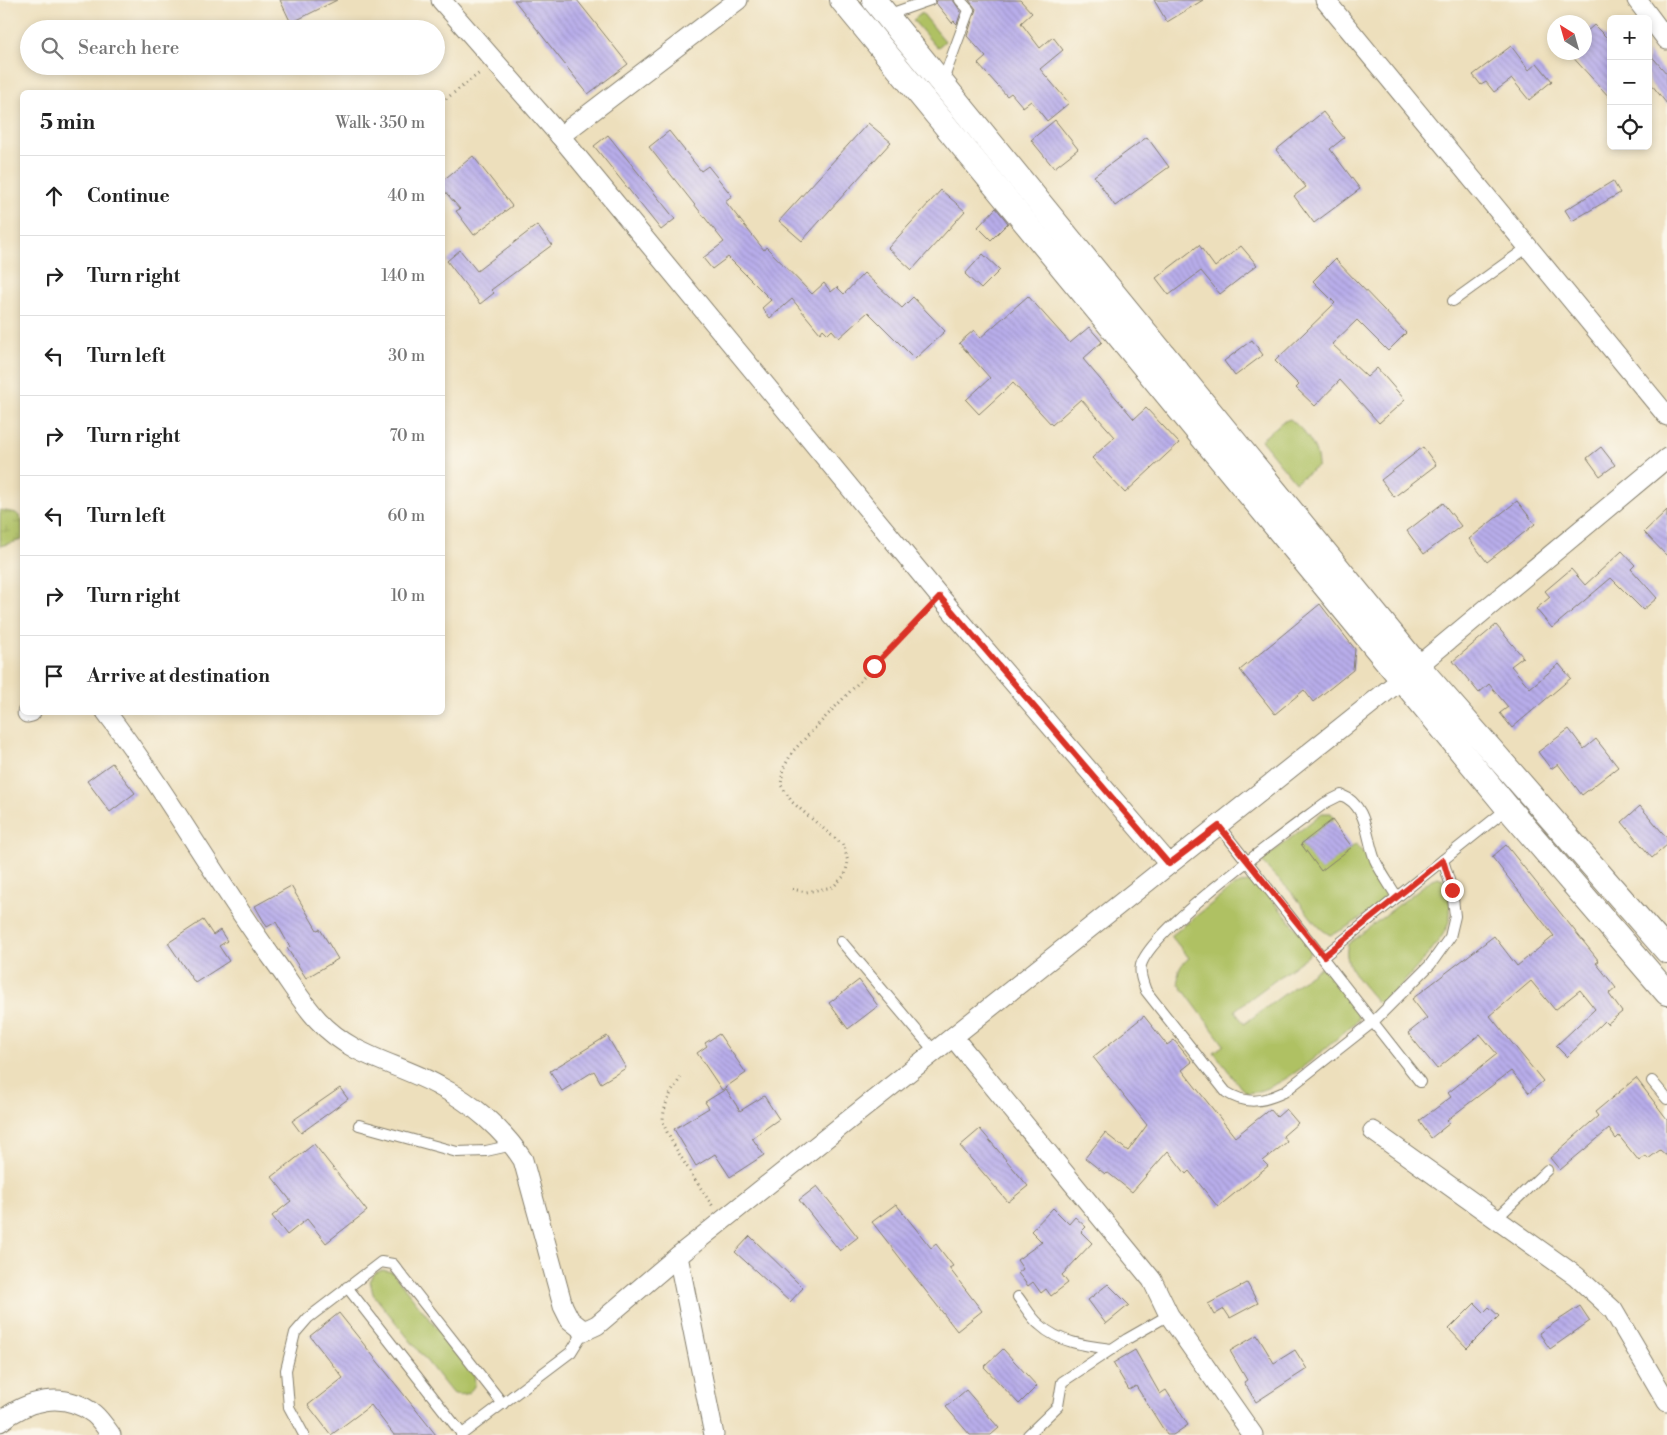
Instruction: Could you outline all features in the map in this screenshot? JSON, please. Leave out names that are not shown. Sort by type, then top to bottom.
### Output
[{"type":"street","points":[[441,0],[560,136],[940,597],[1169,864]]},
{"type":"street","points":[[560,136],[738,0]]},
{"type":"street","points":[[842,0],[1409,672],[1667,951]]},
{"type":"street","points":[[1325,0],[1667,416]]},
{"type":"street","points":[[1637,0],[1667,40]]},
{"type":"street","points":[[881,8],[1409,672],[1508,808],[1667,993]]},
{"type":"street","points":[[108,715],[138,754],[234,906],[317,1019],[338,1040],[362,1054],[439,1086],[476,1109],[513,1145],[523,1160],[564,1306],[570,1320],[584,1331],[597,1326],[678,1256],[1219,826],[1409,672],[1667,458]]},
{"type":"street","points":[[953,1037],[1152,1280],[1169,1315],[1253,1435]]},
{"type":"street","points":[[1373,1131],[1576,1276],[1613,1310],[1667,1402]]},
{"type":"street","points":[[678,1256],[714,1435]]},
{"type":"street","points":[[0,1422],[32,1402],[61,1400],[94,1414],[111,1435]]},
{"type":"lane","points":[[881,8],[930,0]]},
{"type":"lane","points":[[942,83],[968,10],[960,0]]},
{"type":"lane","points":[[1453,300],[1528,247]]},
{"type":"lane","points":[[1397,897],[1375,861],[1363,818],[1355,803],[1341,795],[1325,803],[1248,862],[1186,913],[1148,951],[1141,966],[1141,978],[1146,991],[1226,1092],[1238,1100],[1267,1100],[1284,1092],[1374,1022],[1430,965],[1450,937],[1455,916],[1453,899],[1443,860]]},
{"type":"lane","points":[[1324,956],[1508,808]]},
{"type":"lane","points":[[1219,826],[1324,956],[1420,1082]]},
{"type":"lane","points":[[841,941],[935,1052]]},
{"type":"lane","points":[[1652,1081],[1667,1099]]},
{"type":"lane","points":[[359,1125],[457,1152],[486,1151],[513,1145]]},
{"type":"lane","points":[[1496,1219],[1547,1170]]},
{"type":"lane","points":[[304,1435],[289,1407],[286,1370],[295,1333],[308,1318],[381,1262],[393,1264],[503,1404]]},
{"type":"lane","points":[[347,1287],[461,1434],[571,1352],[584,1331]]},
{"type":"lane","points":[[1018,1297],[1039,1325],[1061,1338],[1087,1346],[1112,1348]]},
{"type":"lane","points":[[1028,1435],[1058,1406],[1062,1382],[1112,1348],[1169,1315]]},
{"type":"path","points":[[445,100],[494,61]]},
{"type":"path","points":[[792,889],[806,892],[833,887],[845,875],[848,862],[844,846],[788,796],[781,785],[783,769],[794,751],[940,597]]},
{"type":"path","points":[[681,1077],[667,1098],[663,1122],[686,1165],[722,1221]]},
{"type":"green space","points":[[922,13],[945,41],[937,48],[913,20]]},
{"type":"green space","points":[[1290,419],[1300,428],[1313,446],[1318,466],[1295,482],[1261,440],[1282,422]]},
{"type":"green space","points":[[0,510],[16,513],[20,517],[20,541],[0,546]]},
{"type":"green space","points":[[1322,813],[1331,813],[1335,818],[1301,844],[1321,870],[1356,844],[1379,872],[1386,884],[1387,890],[1380,903],[1372,910],[1344,929],[1330,935],[1319,926],[1296,897],[1262,861]]},
{"type":"green space","points":[[1438,877],[1443,879],[1449,895],[1450,914],[1444,933],[1390,999],[1383,1002],[1376,1001],[1360,982],[1351,967],[1348,960],[1348,944],[1432,879]]},
{"type":"green space","points":[[1247,882],[1258,883],[1312,947],[1308,956],[1235,1010],[1244,1024],[1318,969],[1326,967],[1358,1012],[1358,1020],[1292,1075],[1262,1090],[1247,1093],[1241,1088],[1214,1052],[1224,1045],[1179,984],[1178,976],[1180,969],[1189,958],[1171,936],[1234,886]]},
{"type":"green space","points":[[383,1270],[392,1272],[474,1374],[475,1384],[469,1392],[463,1395],[452,1393],[373,1294],[370,1281],[375,1273]]},
{"type":"building","points":[[280,0],[337,0],[297,20],[290,20]]},
{"type":"building","points":[[514,0],[577,0],[628,64],[588,94]]},
{"type":"building","points":[[937,0],[953,0],[961,12],[957,24],[954,21],[952,23],[936,3]]},
{"type":"building","points":[[969,0],[1020,0],[1032,13],[1021,23],[1040,48],[1053,37],[1063,50],[1040,69],[1069,103],[1047,121],[1031,101],[1023,107],[1011,93],[1007,96],[978,64],[986,57],[967,36],[976,9]]},
{"type":"building","points":[[1154,0],[1203,0],[1167,22]]},
{"type":"building","points":[[1594,25],[1607,38],[1607,95],[1575,60],[1592,60],[1592,27]]},
{"type":"building","points":[[1511,46],[1529,70],[1537,63],[1552,81],[1529,100],[1512,79],[1494,92],[1486,82],[1481,85],[1473,75]]},
{"type":"building","points":[[1652,57],[1667,74],[1667,104],[1652,85]]},
{"type":"building","points":[[1323,112],[1344,138],[1330,149],[1360,189],[1314,223],[1294,196],[1306,187],[1276,150]]},
{"type":"building","points":[[1055,120],[1078,149],[1054,168],[1031,140]]},
{"type":"building","points":[[868,123],[891,142],[802,241],[779,221]]},
{"type":"building","points":[[669,131],[701,171],[708,166],[732,196],[725,201],[764,250],[766,247],[812,294],[824,283],[831,292],[837,287],[844,294],[864,273],[902,308],[913,297],[945,331],[915,359],[868,312],[839,338],[832,330],[828,334],[823,329],[820,333],[792,299],[770,318],[762,308],[771,300],[728,257],[712,269],[703,258],[724,242],[649,147]]},
{"type":"building","points":[[608,135],[675,219],[661,230],[594,146]]},
{"type":"building","points":[[1147,137],[1169,167],[1115,206],[1094,176]]},
{"type":"building","points":[[473,156],[512,206],[474,235],[456,211],[460,209],[445,192],[445,179]]},
{"type":"building","points":[[1613,181],[1620,193],[1572,221],[1565,210]]},
{"type":"building","points":[[941,190],[965,211],[912,270],[888,248]]},
{"type":"building","points":[[996,208],[1008,223],[991,240],[978,227]]},
{"type":"building","points":[[537,225],[552,245],[491,290],[494,293],[480,304],[447,261],[460,250],[477,271]]},
{"type":"building","points":[[1199,245],[1215,267],[1241,246],[1257,265],[1220,294],[1201,271],[1169,295],[1156,278]]},
{"type":"building","points":[[983,254],[1000,270],[981,289],[965,274]]},
{"type":"building","points":[[1335,259],[1406,333],[1388,351],[1357,320],[1332,344],[1367,377],[1377,368],[1405,400],[1379,423],[1340,380],[1315,406],[1296,388],[1299,385],[1275,361],[1335,303],[1313,281]]},
{"type":"building","points":[[1028,296],[1070,343],[1089,327],[1102,342],[1083,359],[1134,419],[1146,408],[1179,443],[1125,493],[1092,458],[1115,437],[1081,399],[1052,425],[1013,383],[979,414],[966,400],[990,378],[959,343],[974,330],[980,338]]},
{"type":"building","points":[[1252,340],[1263,355],[1235,376],[1224,361]]},
{"type":"building","points":[[1423,447],[1436,465],[1394,497],[1381,480]]},
{"type":"building","points":[[1601,447],[1615,465],[1600,476],[1587,458]]},
{"type":"building","points":[[1517,501],[1535,524],[1487,562],[1469,539]]},
{"type":"building","points":[[1443,503],[1461,526],[1424,554],[1407,531]]},
{"type":"building","points":[[1667,510],[1667,556],[1644,532]]},
{"type":"building","points":[[1622,551],[1635,565],[1631,569],[1657,598],[1643,610],[1611,578],[1552,628],[1536,609],[1550,597],[1545,591],[1571,569],[1585,585]]},
{"type":"building","points":[[1320,604],[1355,649],[1353,670],[1313,702],[1304,690],[1275,714],[1240,670]]},
{"type":"building","points":[[1496,625],[1523,657],[1511,666],[1530,688],[1559,664],[1571,678],[1512,728],[1500,713],[1508,707],[1489,684],[1479,693],[1453,661]]},
{"type":"building","points":[[1569,729],[1584,749],[1596,739],[1618,767],[1582,795],[1558,764],[1551,769],[1538,752]]},
{"type":"building","points":[[112,763],[135,793],[110,812],[87,781]]},
{"type":"building","points":[[1640,806],[1667,838],[1667,845],[1652,858],[1622,822]]},
{"type":"building","points":[[1332,820],[1352,847],[1321,871],[1301,844]]},
{"type":"building","points":[[1506,845],[1599,961],[1596,963],[1616,988],[1609,994],[1622,1012],[1607,1024],[1604,1021],[1567,1057],[1556,1046],[1595,1009],[1580,990],[1555,1010],[1531,981],[1490,1016],[1543,1081],[1529,1093],[1511,1071],[1447,1120],[1450,1123],[1431,1138],[1419,1121],[1451,1097],[1448,1093],[1497,1054],[1480,1034],[1437,1069],[1408,1033],[1427,1018],[1412,999],[1494,936],[1517,966],[1554,936],[1492,857]]},
{"type":"building","points":[[291,886],[317,930],[320,929],[338,959],[306,978],[287,948],[290,947],[276,922],[267,927],[255,906]]},
{"type":"building","points":[[203,920],[213,935],[220,930],[227,941],[219,946],[229,961],[195,983],[168,943]]},
{"type":"building","points":[[859,980],[878,1006],[848,1029],[829,1003]]},
{"type":"building","points":[[1144,1016],[1167,1045],[1174,1040],[1192,1062],[1182,1070],[1235,1137],[1270,1109],[1277,1117],[1286,1109],[1298,1123],[1283,1136],[1287,1142],[1263,1161],[1268,1166],[1218,1207],[1189,1171],[1186,1174],[1168,1151],[1132,1192],[1107,1172],[1105,1174],[1085,1158],[1105,1133],[1128,1151],[1147,1125],[1093,1057]]},
{"type":"building","points":[[719,1034],[746,1073],[722,1090],[697,1053],[707,1046],[705,1043]]},
{"type":"building","points":[[607,1036],[626,1068],[601,1083],[594,1071],[562,1091],[550,1071]]},
{"type":"building","points":[[1636,1078],[1667,1119],[1667,1156],[1660,1150],[1648,1159],[1646,1156],[1639,1161],[1619,1136],[1616,1139],[1609,1129],[1560,1170],[1550,1158],[1598,1116],[1595,1112]]},
{"type":"building","points":[[340,1088],[348,1099],[301,1133],[292,1121]]},
{"type":"building","points":[[726,1089],[740,1111],[764,1096],[779,1119],[752,1138],[764,1155],[730,1177],[715,1154],[696,1166],[674,1129],[709,1108],[705,1102]]},
{"type":"building","points":[[980,1129],[1028,1186],[1008,1202],[960,1146]]},
{"type":"building","points":[[314,1144],[367,1211],[326,1243],[307,1219],[287,1235],[272,1216],[291,1201],[272,1177]]},
{"type":"building","points":[[817,1186],[858,1237],[840,1251],[799,1200]]},
{"type":"building","points":[[896,1204],[931,1248],[936,1244],[953,1266],[949,1268],[982,1311],[957,1331],[872,1222]]},
{"type":"building","points":[[1053,1208],[1069,1224],[1075,1217],[1086,1227],[1081,1232],[1092,1243],[1062,1275],[1068,1283],[1051,1296],[1046,1289],[1041,1293],[1033,1282],[1028,1286],[1018,1273],[1023,1269],[1017,1260],[1042,1242],[1031,1231]]},
{"type":"building","points":[[750,1236],[803,1288],[790,1302],[735,1252]]},
{"type":"building","points":[[1247,1283],[1258,1303],[1230,1318],[1224,1309],[1214,1315],[1208,1304]]},
{"type":"building","points":[[1108,1284],[1129,1305],[1106,1324],[1088,1300]]},
{"type":"building","points":[[1475,1303],[1484,1312],[1489,1307],[1499,1316],[1467,1348],[1449,1329]]},
{"type":"building","points":[[1580,1306],[1590,1321],[1550,1349],[1539,1333]]},
{"type":"building","points":[[339,1313],[436,1435],[394,1435],[371,1405],[331,1435],[308,1405],[343,1378],[310,1336]]},
{"type":"building","points":[[1257,1335],[1274,1363],[1295,1350],[1307,1369],[1256,1402],[1244,1382],[1247,1380],[1230,1351]]},
{"type":"building","points":[[1003,1349],[1037,1386],[1019,1404],[984,1367]]},
{"type":"building","points":[[1135,1350],[1160,1394],[1166,1390],[1188,1425],[1173,1435],[1167,1435],[1136,1386],[1129,1390],[1113,1363]]},
{"type":"building","points":[[966,1390],[999,1428],[991,1435],[970,1435],[946,1407]]},
{"type":"route","points":[[874,666],[940,597],[1169,864],[1219,826],[1324,956],[1443,860],[1452,890]]}]
